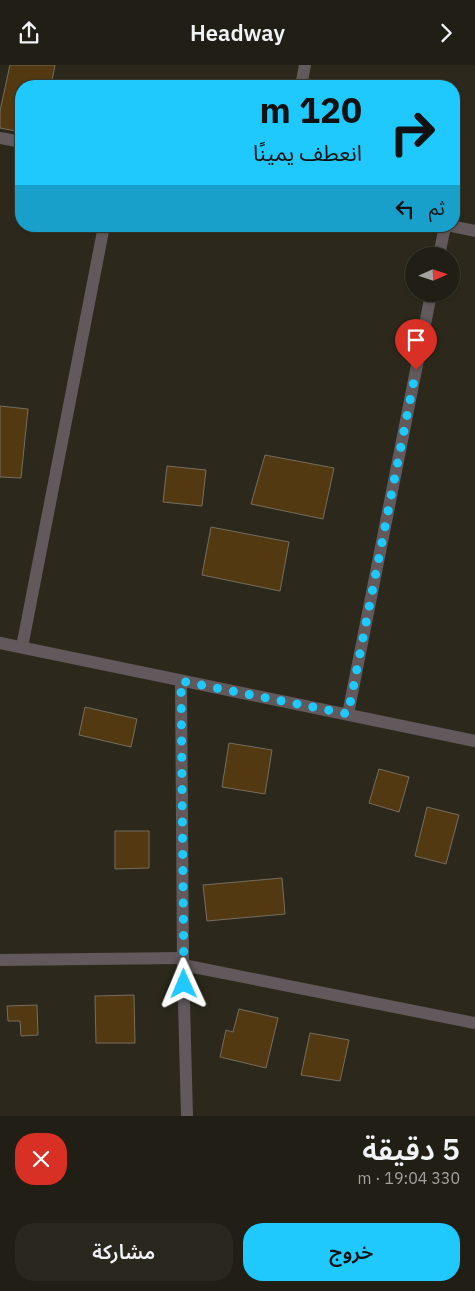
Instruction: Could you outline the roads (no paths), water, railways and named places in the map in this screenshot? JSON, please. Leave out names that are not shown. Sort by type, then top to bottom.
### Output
[{"type":"street","points":[[302,80],[305,65]]},
{"type":"street","points":[[0,138],[15,141]]},
{"type":"street","points":[[460,228],[475,231]]},
{"type":"street","points":[[22,647],[103,232]]},
{"type":"street","points":[[441,247],[444,232]]},
{"type":"street","points":[[348,714],[429,303]]},
{"type":"street","points":[[0,643],[475,741]]},
{"type":"street","points":[[181,681],[183,961],[187,1116]]},
{"type":"street","points":[[0,960],[183,961],[475,1023]]}]
